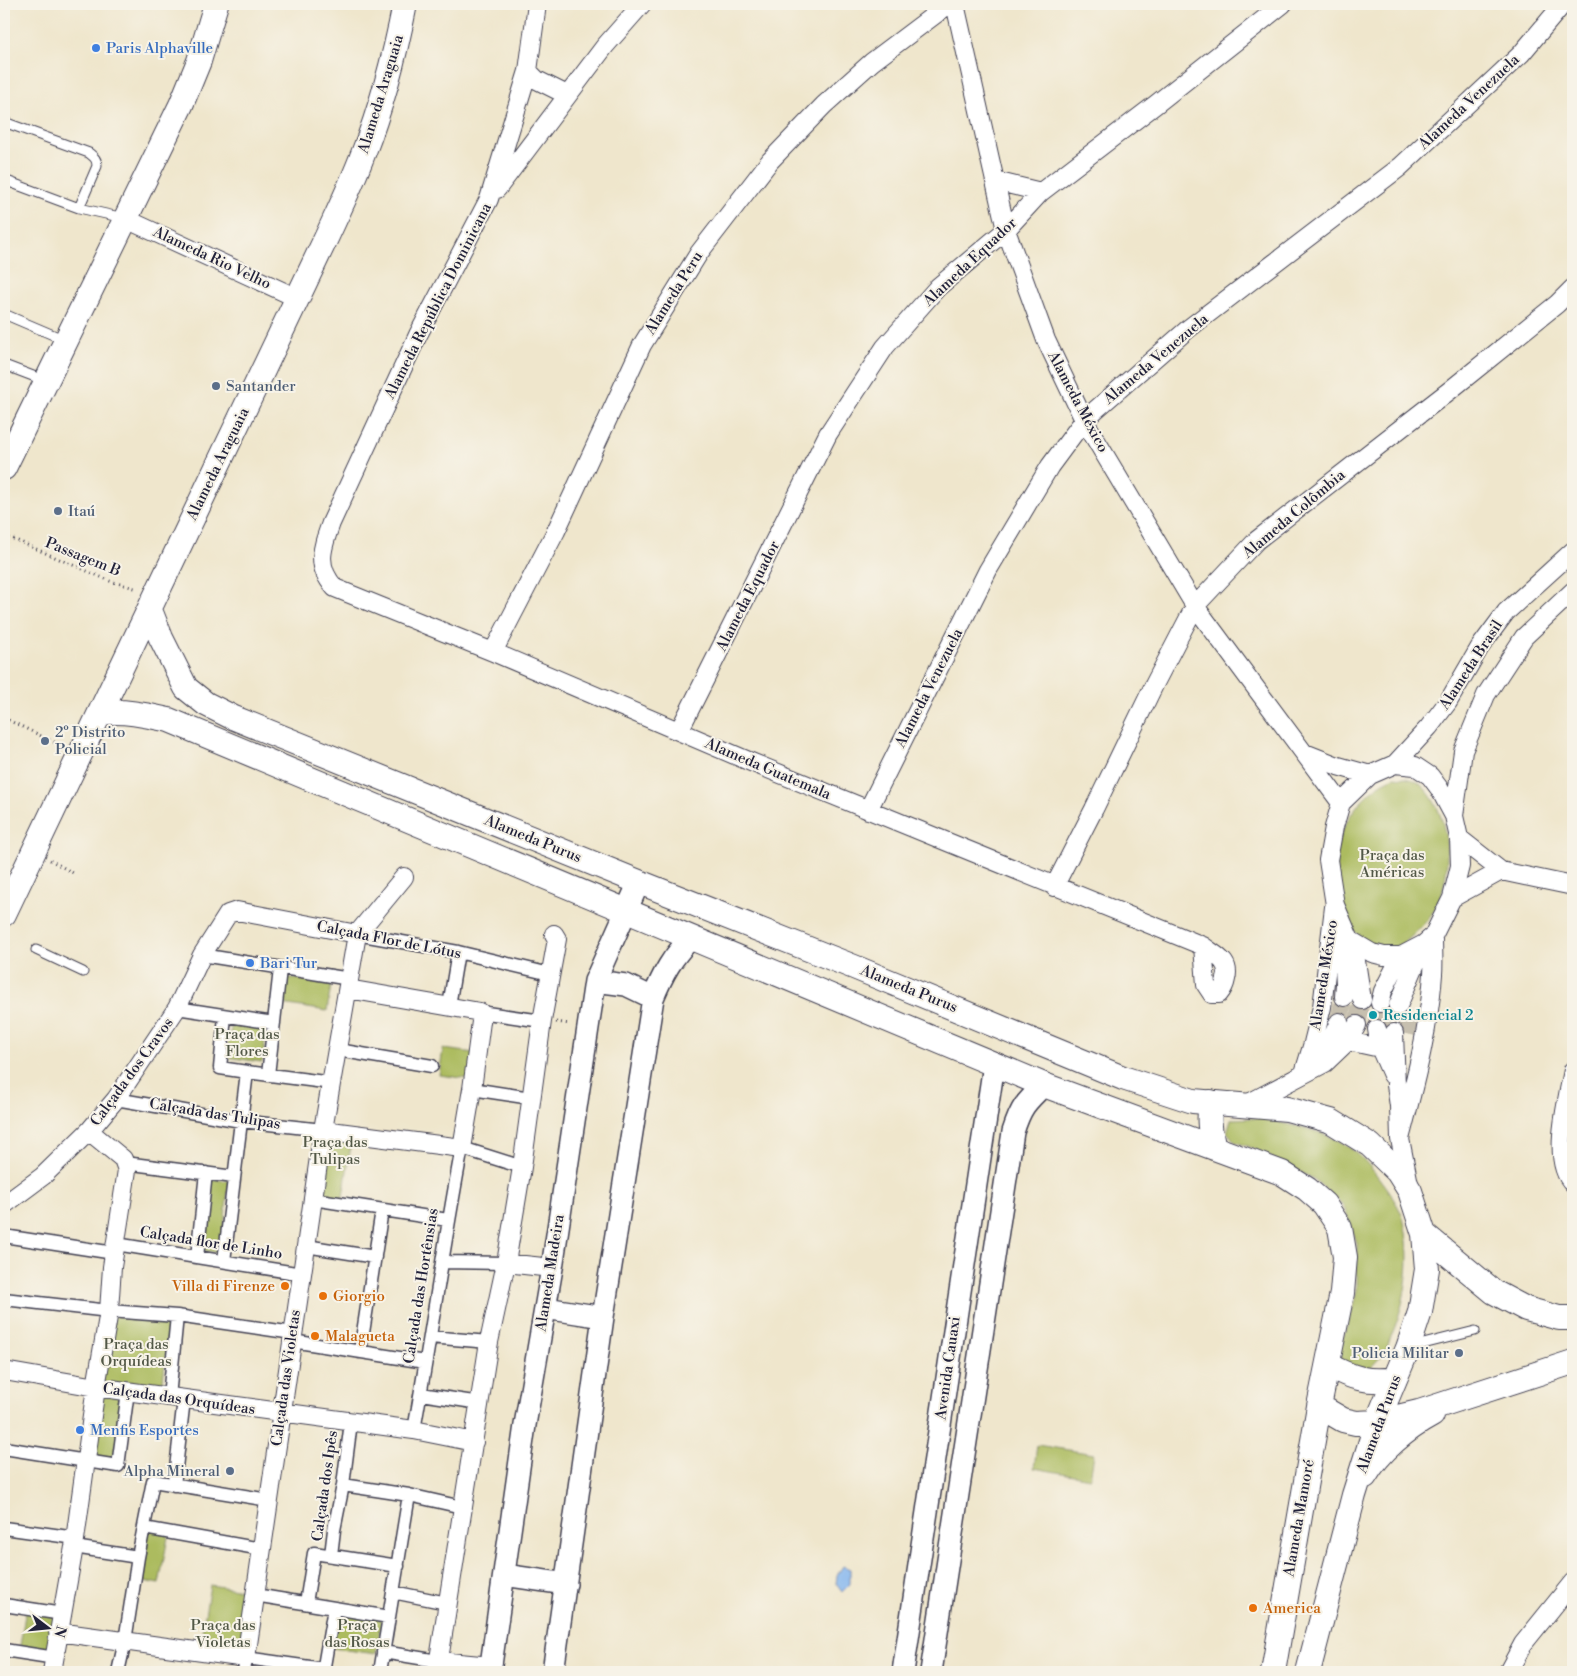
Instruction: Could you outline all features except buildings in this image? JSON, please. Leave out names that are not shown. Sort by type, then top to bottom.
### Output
[{"type":"main road","points":[[4,468],[181,105],[199,61],[216,4]]},
{"type":"main road","name":"Alameda Araguaia","points":[[4,914],[81,756],[328,234],[363,155],[378,113],[398,41],[405,4]]},
{"type":"main road","name":"Alameda Purus","points":[[153,601],[161,638],[186,688],[206,704],[232,717],[639,882],[854,966],[1123,1078],[1193,1101],[1247,1104],[1287,1109],[1331,1121],[1370,1145],[1398,1172],[1410,1191],[1424,1234],[1427,1269],[1420,1312],[1408,1348],[1377,1422],[1354,1495]]},
{"type":"main road","points":[[169,720],[186,688]]},
{"type":"main road","name":"Alameda Purus","points":[[100,713],[138,713],[169,720],[1044,1085],[1282,1173],[1307,1189],[1324,1204],[1340,1228],[1345,1257],[1342,1293],[1328,1365]]},
{"type":"main road","points":[[1212,1102],[1209,1116],[1214,1148]]},
{"type":"main road","points":[[1424,1234],[1494,1292],[1526,1308],[1559,1318],[1573,1318]]},
{"type":"main road","points":[[1319,1406],[1342,1420],[1356,1423],[1377,1422],[1419,1412],[1573,1362]]},
{"type":"main road","points":[[1328,1365],[1343,1374],[1361,1379],[1379,1382],[1395,1379]]},
{"type":"main road","name":"Alameda Mamoré","points":[[1274,1672],[1319,1406],[1328,1365]]},
{"type":"main road","points":[[1308,1672],[1354,1495],[1370,1468],[1395,1440],[1423,1420],[1464,1398]]},
{"type":"street","name":"Alameda República Dominicana","points":[[335,588],[327,578],[322,564],[322,547],[331,523],[418,335],[489,199],[528,72],[537,4]]},
{"type":"street","points":[[489,199],[566,95],[642,4]]},
{"type":"street","name":"Alameda Peru","points":[[493,652],[556,531],[642,345],[699,253],[770,161],[824,105],[872,62],[949,4]]},
{"type":"street","name":"Alameda México","points":[[955,4],[995,181],[1046,340],[1084,420],[1195,606],[1341,803]]},
{"type":"street","name":"Alameda Equador","points":[[679,731],[828,434],[885,348],[938,287],[1041,192],[1283,4]]},
{"type":"street","name":"Alameda Venezuela","points":[[868,810],[988,570],[1050,466],[1084,420],[1188,329],[1400,167],[1521,54],[1563,4]]},
{"type":"street","points":[[528,72],[537,80],[566,95]]},
{"type":"street","points":[[995,181],[1041,192]]},
{"type":"street","name":"Alameda Rio Velho","points":[[126,219],[297,298]]},
{"type":"street","name":"Alameda Colômbia","points":[[1054,887],[1155,682],[1195,606],[1257,540],[1449,391],[1557,304],[1573,288]]},
{"type":"street","name":"Alameda Brasil","points":[[1395,764],[1448,702],[1480,646],[1506,612],[1573,551]]},
{"type":"street","name":"Alameda Guatemala","points":[[335,588],[493,652],[1054,887],[1203,946]]},
{"type":"street","name":"Alameda Brasil","points":[[1454,816],[1463,751],[1486,695],[1524,637],[1573,591]]},
{"type":"street","points":[[1304,752],[1338,766],[1370,775]]},
{"type":"street","points":[[1362,1000],[1356,961],[1350,940],[1334,906],[1328,860],[1334,827],[1341,803],[1370,775],[1395,764],[1415,766],[1430,776],[1439,788],[1454,816],[1459,838],[1460,866],[1452,898],[1429,940],[1398,1006]]},
{"type":"street","points":[[1459,838],[1502,871],[1573,886]]},
{"type":"street","points":[[1452,898],[1502,871]]},
{"type":"street","points":[[357,934],[404,877]]},
{"type":"street","name":"Alameda Madeira","points":[[490,1669],[525,1424],[552,1268],[595,981],[639,882]]},
{"type":"street","name":"Alameda México","points":[[1304,1073],[1322,1006],[1334,906]]},
{"type":"street","name":"Calçada Flor de Lótus","points":[[228,914],[236,911],[458,952],[550,974]]},
{"type":"street","name":"Calçada dos Cravos","points":[[4,1206],[43,1176],[89,1131],[116,1098],[177,1008],[202,955],[228,914]]},
{"type":"street","points":[[1342,924],[1344,996]]},
{"type":"street","name":"Calçada das Violetas","points":[[245,1665],[323,1130],[357,934]]},
{"type":"street","points":[[437,1666],[489,1342],[506,1263],[522,1168],[542,1021],[557,939],[554,934]]},
{"type":"street","points":[[553,1672],[603,1317],[653,998],[666,968],[676,953],[691,938]]},
{"type":"street","points":[[1350,940],[1372,953],[1384,956],[1401,956],[1429,940]]},
{"type":"street","points":[[1416,1010],[1429,940]]},
{"type":"street","points":[[1400,1139],[1414,1086],[1428,1015],[1434,973],[1429,940]]},
{"type":"street","points":[[449,1006],[458,952]]},
{"type":"street","points":[[202,955],[280,969],[449,1006],[542,1021]]},
{"type":"street","points":[[1380,1003],[1383,991],[1401,956]]},
{"type":"street","points":[[268,1075],[280,969]]},
{"type":"street","points":[[595,981],[626,985],[653,998]]},
{"type":"street","points":[[177,1008],[274,1023]]},
{"type":"street","points":[[480,1012],[482,1017],[462,1148],[522,1168]]},
{"type":"street","points":[[225,1016],[220,1068],[332,1083]]},
{"type":"street","points":[[1320,1065],[1339,1022]]},
{"type":"street","points":[[1247,1104],[1325,1063],[1348,1042],[1357,1025]]},
{"type":"street","points":[[1377,1029],[1380,1048],[1396,1085],[1400,1139],[1410,1191]]},
{"type":"street","points":[[1396,1085],[1403,1034],[1406,1079],[1399,1106]]},
{"type":"street","points":[[1348,1042],[1380,1048]]},
{"type":"street","points":[[338,1050],[432,1066]]},
{"type":"street","name":"Avenida Cauaxi","points":[[904,1666],[994,1064]]},
{"type":"street","points":[[1573,1070],[1562,1140],[1563,1166],[1567,1177],[1573,1183]]},
{"type":"street","points":[[224,1262],[247,1072]]},
{"type":"street","name":"Avenida Cauaxi","points":[[932,1668],[1011,1147],[1019,1112],[1028,1100],[1044,1085]]},
{"type":"street","points":[[472,1090],[531,1098]]},
{"type":"street","name":"Calçada das Tulipas","points":[[116,1098],[241,1121],[462,1148]]},
{"type":"street","points":[[89,1131],[125,1162],[234,1177]]},
{"type":"street","points":[[983,1140],[998,1139],[1011,1147]]},
{"type":"street","name":"Calçada das Hortênsias","points":[[414,1430],[443,1262],[448,1220],[462,1148]]},
{"type":"street","points":[[4,1650],[51,1664],[75,1542],[96,1387],[109,1311],[115,1249],[126,1172],[125,1162]]},
{"type":"street","points":[[197,1257],[206,1173]]},
{"type":"street","points":[[313,1198],[448,1220]]},
{"type":"street","points":[[360,1352],[382,1210]]},
{"type":"street","name":"Calçada flor de Linho","points":[[4,1236],[197,1257],[302,1274]]},
{"type":"street","points":[[306,1246],[375,1257]]},
{"type":"street","points":[[443,1262],[506,1263],[552,1268]]},
{"type":"street","points":[[4,1299],[109,1311],[177,1316],[292,1337],[360,1352],[425,1362]]},
{"type":"street","points":[[545,1308],[603,1317]]},
{"type":"street","points":[[174,1485],[177,1316]]},
{"type":"street","points":[[430,1336],[489,1342]]},
{"type":"street","points":[[976,1372],[950,1353],[965,1348],[979,1349]]},
{"type":"street","name":"Calçada das Orquídeas","points":[[4,1371],[96,1387],[414,1430],[474,1442]]},
{"type":"street","points":[[4,1448],[118,1466],[128,1391]]},
{"type":"street","points":[[420,1394],[480,1403]]},
{"type":"street","name":"Calçada dos Ipês","points":[[306,1603],[314,1553],[331,1555],[351,1422]]},
{"type":"street","points":[[118,1672],[153,1481],[269,1500]]},
{"type":"street","points":[[343,1485],[409,1495],[462,1507]]},
{"type":"street","points":[[380,1672],[409,1495]]},
{"type":"street","points":[[4,1528],[138,1557]]},
{"type":"street","points":[[144,1528],[262,1549]]},
{"type":"street","points":[[331,1555],[398,1566]]},
{"type":"street","points":[[504,1575],[566,1584]]},
{"type":"street","points":[[1508,1672],[1523,1644],[1573,1582]]},
{"type":"street","points":[[393,1592],[447,1603]]},
{"type":"street","points":[[255,1595],[389,1617]]},
{"type":"street","points":[[4,1605],[56,1613]]},
{"type":"street","points":[[58,1632],[91,1638],[125,1641],[245,1665],[324,1671],[334,1608]]},
{"type":"street","points":[[384,1652],[437,1666],[490,1669]]},
{"type":"street","points":[[904,1666],[932,1668]]},
{"type":"lane","points":[[4,122],[50,137],[89,152],[94,156],[97,166],[79,208]]},
{"type":"lane","points":[[4,180],[79,208],[126,219]]},
{"type":"lane","points":[[4,314],[66,340]]},
{"type":"lane","points":[[4,365],[46,381]]},
{"type":"lane","points":[[36,950],[83,972]]},
{"type":"lane","points":[[1408,1348],[1475,1331]]},
{"type":"path","name":"Passagem B","points":[[4,536],[131,588],[153,601]]},
{"type":"path","points":[[4,718],[81,756]]},
{"type":"path","points":[[50,860],[75,874]]},
{"type":"path","points":[[542,1021],[588,1026]]},
{"type":"green space","name":"Praça das Américas","points":[[1395,777],[1418,782],[1430,795],[1442,822],[1447,854],[1444,884],[1435,909],[1428,919],[1404,943],[1397,947],[1384,949],[1372,945],[1353,929],[1340,895],[1336,856],[1342,832],[1355,809],[1373,789]]},
{"type":"green space","points":[[286,977],[331,985],[327,1011],[282,1004]]},
{"type":"green space","name":"Praça das Flores","points":[[232,1023],[267,1029],[262,1062],[226,1057]]},
{"type":"green space","points":[[443,1049],[475,1053],[470,1079],[439,1075]]},
{"type":"green space","points":[[1257,1118],[1312,1130],[1350,1147],[1378,1176],[1400,1211],[1408,1248],[1405,1292],[1386,1351],[1370,1369],[1344,1364],[1340,1355],[1341,1343],[1351,1315],[1357,1289],[1357,1243],[1343,1205],[1314,1179],[1250,1147],[1235,1142],[1227,1132],[1231,1119]]},
{"type":"green space","name":"Praça das Tulipas","points":[[323,1130],[353,1133],[342,1203],[313,1199]]},
{"type":"green space","points":[[209,1179],[229,1181],[221,1253],[204,1251]]},
{"type":"green space","name":"Praça das Orquídeas","points":[[110,1315],[170,1323],[162,1389],[102,1382]]},
{"type":"green space","name":"Praça das Orquídeas","points":[[100,1393],[125,1399],[114,1461],[89,1456]]},
{"type":"green space","points":[[1037,1445],[1094,1454],[1090,1478],[1034,1468]]},
{"type":"green space","points":[[144,1528],[169,1532],[159,1584],[134,1579]]},
{"type":"green space","name":"Praça das Violetas","points":[[210,1585],[249,1591],[241,1658],[199,1651]]},
{"type":"green space","points":[[26,1608],[56,1613],[49,1657],[19,1652]]},
{"type":"green space","name":"Praça das Rosas","points":[[338,1613],[382,1619],[376,1654],[332,1648]]},
{"type":"water","points":[[843,1566],[850,1569],[850,1584],[842,1592],[836,1584],[837,1575]]},
{"type":"tunnel","points":[[1339,1022],[1344,997]]},
{"type":"tunnel","points":[[1357,1025],[1362,1000]]},
{"type":"tunnel","points":[[1377,1029],[1380,1003]]},
{"type":"tunnel","points":[[1394,1033],[1398,1006]]},
{"type":"tunnel","points":[[1411,1035],[1416,1010]]},
{"type":"place","name":"Paris Alphaville","points":[[96,48]]},
{"type":"place","name":"Santander","points":[[216,386]]},
{"type":"place","name":"Itaú","points":[[58,511]]},
{"type":"place","name":"2º Distrito Policial","points":[[45,741]]},
{"type":"place","name":"Bari Tur","points":[[250,963]]},
{"type":"place","name":"Residencial 2","points":[[1373,1015]]},
{"type":"place","name":"Villa di Firenze","points":[[285,1286]]},
{"type":"place","name":"Giorgio","points":[[323,1296]]},
{"type":"place","name":"Malagueta","points":[[315,1336]]},
{"type":"place","name":"Policia Militar","points":[[1459,1353]]},
{"type":"place","name":"Menfis Esportes","points":[[80,1430]]},
{"type":"place","name":"Alpha Mineral","points":[[230,1471]]},
{"type":"place","name":"America","points":[[1253,1608]]}]
